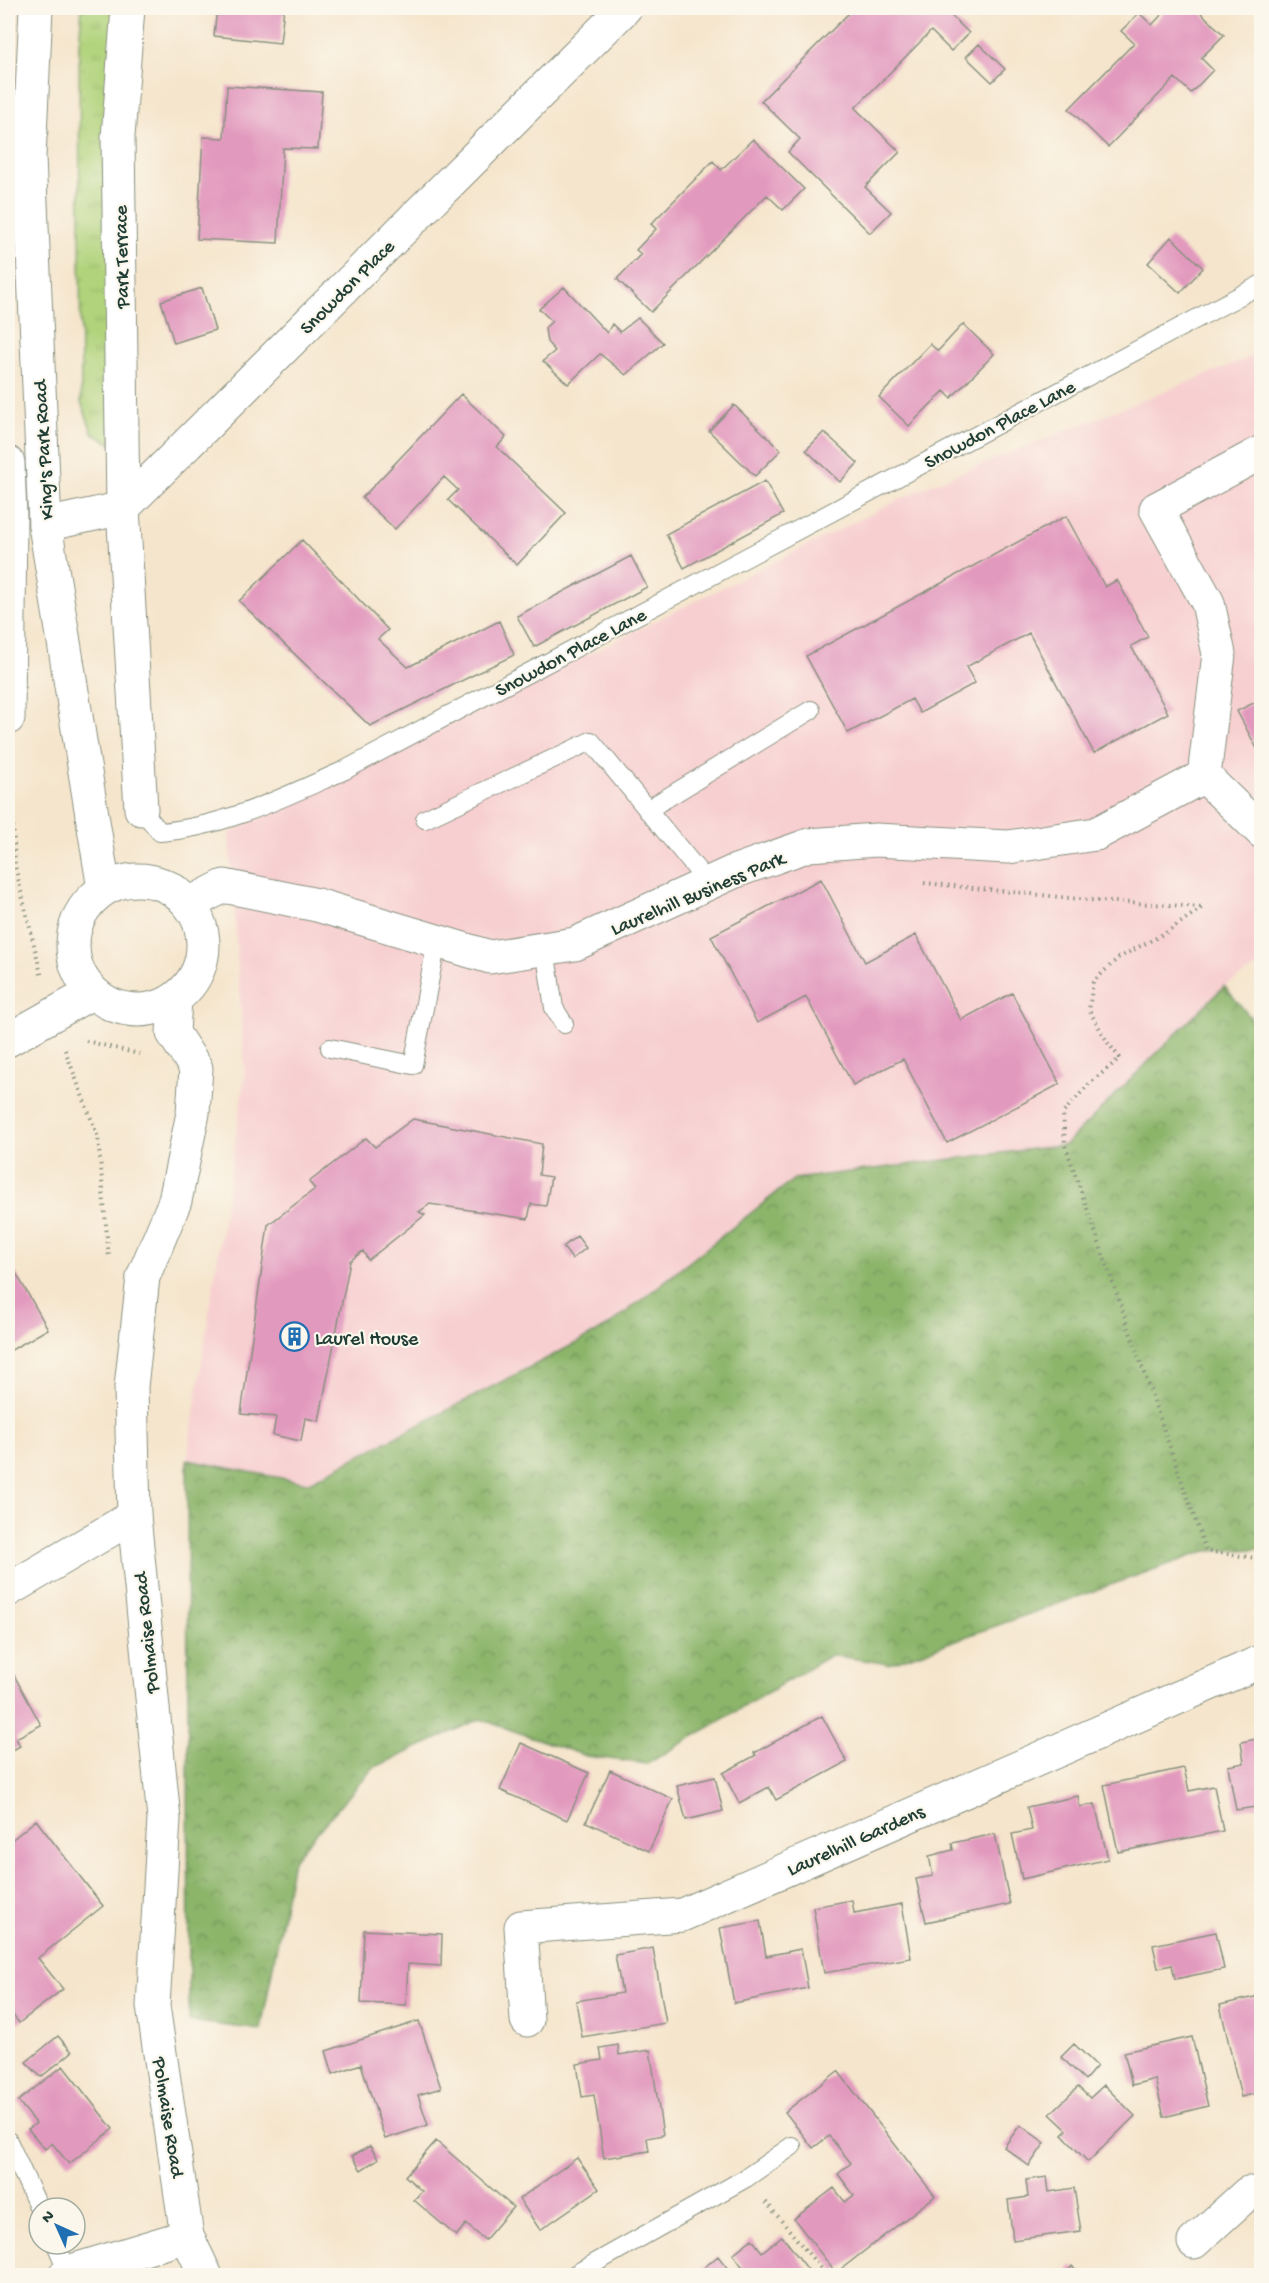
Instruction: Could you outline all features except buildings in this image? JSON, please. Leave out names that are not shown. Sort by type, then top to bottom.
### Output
[{"type":"street","name":"King's Park Road","points":[[36,8],[19,131],[29,157],[45,525],[104,889]]},
{"type":"street","name":"Park Terrace","points":[[123,508],[118,137],[129,8]]},
{"type":"street","name":"Snowdon Place","points":[[123,508],[625,8]]},
{"type":"street","points":[[1262,452],[1156,509],[1208,603],[1219,654],[1204,776],[1262,832]]},
{"type":"street","points":[[8,463],[10,516],[8,718]]},
{"type":"street","points":[[45,525],[123,508]]},
{"type":"street","name":"Snowdon Place Lane","points":[[123,508],[141,809]]},
{"type":"street","name":"Laurelhill Business Park","points":[[189,904],[224,886],[317,905],[490,957],[575,944],[708,884],[809,845],[876,840],[1008,847],[1096,834],[1204,776]]},
{"type":"street","points":[[134,880],[158,882],[175,890],[189,904],[202,927],[203,949],[191,983],[175,999],[161,1006],[135,1010],[112,1005],[93,992],[81,976],[73,942],[83,909],[104,889],[134,880]]},
{"type":"street","points":[[8,1040],[55,1024],[93,992]]},
{"type":"street","points":[[175,999],[173,1034],[196,1068]]},
{"type":"street","name":"Polmaise Road","points":[[196,1068],[193,1113],[175,1201],[143,1277],[131,1387],[134,1516],[164,1818],[153,2006],[187,2236],[206,2276]]},
{"type":"street","points":[[8,1590],[134,1516]]},
{"type":"street","name":"Laurelhill Gardens","points":[[527,2020],[521,1927],[682,1915],[1262,1661]]},
{"type":"street","points":[[1194,2242],[1248,2193],[1262,2194]]},
{"type":"street","points":[[62,2264],[187,2236]]},
{"type":"lane","name":"Snowdon Place Lane","points":[[141,809],[160,832],[191,830],[264,806],[345,770],[1262,284]]},
{"type":"lane","points":[[647,810],[811,710]]},
{"type":"lane","points":[[425,819],[591,741],[708,884]]},
{"type":"lane","points":[[330,1048],[412,1065],[437,941]]},
{"type":"lane","points":[[544,949],[554,1008],[564,1024]]},
{"type":"lane","points":[[8,2141],[33,2196]]},
{"type":"lane","points":[[572,2276],[746,2178],[792,2146]]},
{"type":"path","points":[[8,718],[15,866],[55,1024],[98,1137],[109,1265]]},
{"type":"path","points":[[918,881],[1099,901],[1203,907],[1167,932],[1118,958],[1093,982],[1089,1010],[1108,1043],[1120,1058],[1089,1084],[1063,1113],[1065,1145],[1206,1551],[1262,1559]]},
{"type":"path","points":[[55,1024],[196,1068]]},
{"type":"path","points":[[746,2178],[827,2276]]},
{"type":"shaded area","points":[[1261,353],[1261,965],[1224,986],[1065,1145],[794,1179],[607,1327],[307,1483],[187,1460],[245,1075],[229,833],[927,486]]},
{"type":"green space","points":[[82,8],[128,8],[112,444],[93,434],[81,402],[79,45]]},
{"type":"green space","points":[[1224,986],[1261,1030],[1261,1549],[1206,1551],[889,1664],[831,1655],[647,1764],[586,1756],[480,1719],[373,1768],[293,1860],[261,2030],[189,2021],[187,1460],[307,1483],[607,1327],[794,1179],[1065,1145]]},
{"type":"place","name":"Laurel House","points":[[294,1337]]}]
